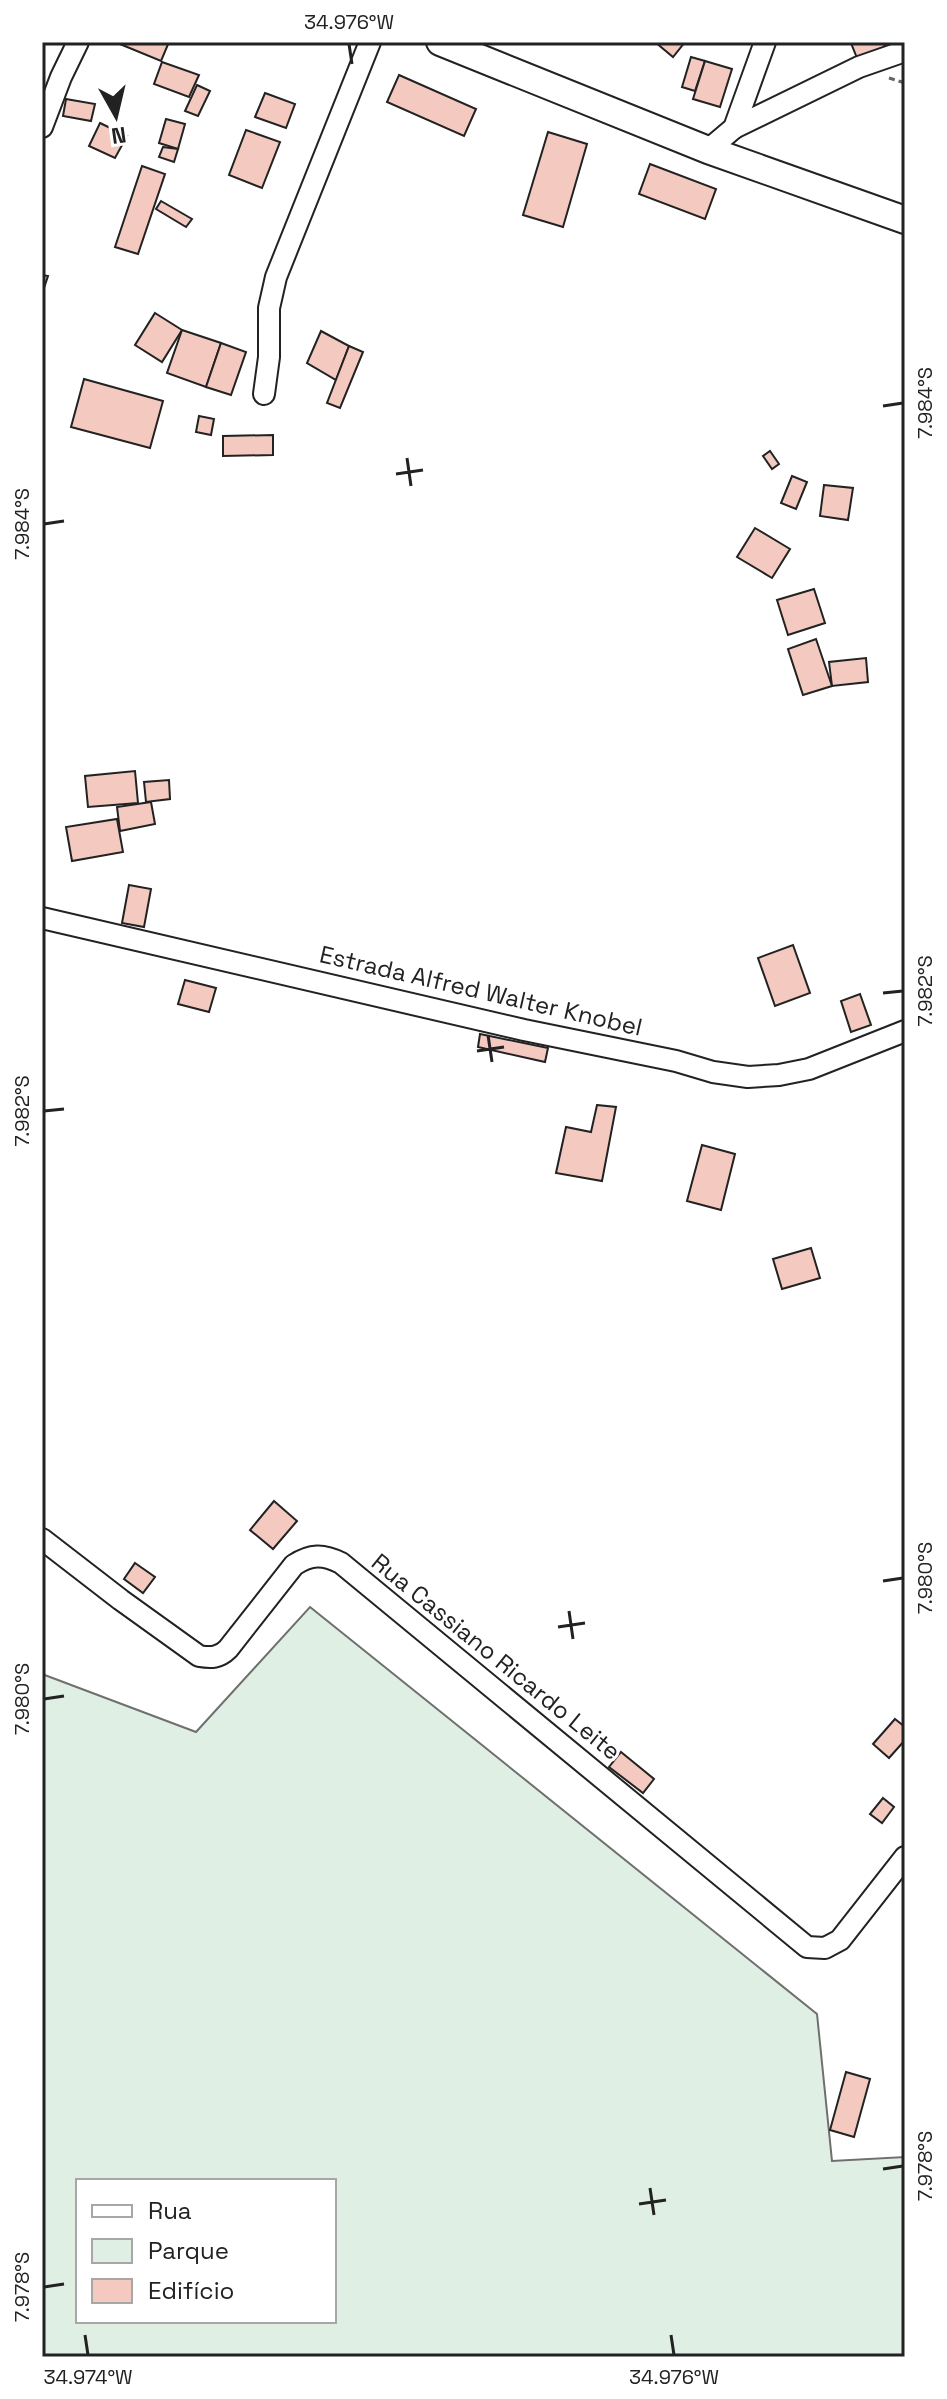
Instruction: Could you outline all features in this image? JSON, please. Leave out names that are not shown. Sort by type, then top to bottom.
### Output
[{"type":"main road","points":[[440,42],[474,48],[708,150],[905,220]]},
{"type":"street","points":[[42,127],[78,42]]},
{"type":"street","points":[[264,394],[269,357],[269,308],[276,277],[370,42]]},
{"type":"street","points":[[734,128],[765,42]]},
{"type":"street","points":[[708,150],[734,128],[859,67],[905,51]]},
{"type":"street","name":"Estrada Alfred Walter Knobel","points":[[42,918],[524,1030],[748,1077],[809,1069],[905,1031]]},
{"type":"street","name":"Rua Cassiano Ricardo Leite","points":[[42,1539],[199,1656],[211,1658],[228,1649],[294,1565],[316,1556],[341,1563],[807,1947],[825,1948],[840,1940],[905,1857]]},
{"type":"green space","points":[[310,1607],[817,2014],[832,2161],[905,2157],[905,2357],[42,2357],[42,1674],[196,1732]]},
{"type":"building","points":[[115,42],[169,42],[161,61]]},
{"type":"building","points":[[655,42],[685,42],[673,57]]},
{"type":"building","points":[[883,42],[885,47],[857,58],[851,43]]},
{"type":"building","points":[[691,57],[705,61],[695,91],[682,87]]},
{"type":"building","points":[[705,61],[732,69],[720,107],[693,99]]},
{"type":"building","points":[[162,62],[199,75],[189,97],[154,84]]},
{"type":"building","points":[[399,75],[476,109],[464,136],[387,102]]},
{"type":"building","points":[[197,85],[210,91],[198,116],[185,111]]},
{"type":"building","points":[[265,93],[295,104],[286,128],[255,117]]},
{"type":"building","points":[[66,99],[95,104],[91,121],[63,116]]},
{"type":"building","points":[[166,119],[185,124],[178,149],[159,143]]},
{"type":"building","points":[[100,123],[127,136],[115,158],[89,146]]},
{"type":"building","points":[[246,130],[280,142],[262,188],[229,175]]},
{"type":"building","points":[[548,132],[587,144],[563,227],[523,215]]},
{"type":"building","points":[[163,147],[178,149],[174,162],[159,157]]},
{"type":"building","points":[[650,164],[716,189],[705,219],[639,194]]},
{"type":"building","points":[[142,166],[165,174],[138,254],[115,247]]},
{"type":"building","points":[[161,201],[192,219],[186,227],[156,209]]},
{"type":"building","points":[[42,275],[48,276],[42,294]]},
{"type":"building","points":[[155,313],[182,330],[162,362],[135,345]]},
{"type":"building","points":[[182,330],[221,343],[206,387],[167,373]]},
{"type":"building","points":[[321,331],[349,346],[336,380],[307,363]]},
{"type":"building","points":[[221,343],[246,352],[231,395],[206,387]]},
{"type":"building","points":[[349,346],[363,352],[340,408],[327,403]]},
{"type":"building","points":[[84,379],[163,401],[150,448],[71,427]]},
{"type":"building","points":[[199,416],[214,419],[211,435],[196,432]]},
{"type":"building","points":[[273,435],[273,455],[223,456],[223,436]]},
{"type":"building","points":[[770,451],[779,464],[772,469],[763,456]]},
{"type":"building","points":[[792,476],[807,482],[796,509],[781,503]]},
{"type":"building","points":[[824,485],[853,488],[848,520],[820,516]]},
{"type":"building","points":[[755,528],[790,549],[772,578],[737,557]]},
{"type":"building","points":[[814,589],[825,623],[788,635],[777,600]]},
{"type":"building","points":[[816,639],[832,686],[803,695],[788,649]]},
{"type":"building","points":[[866,658],[868,682],[832,686],[829,662]]},
{"type":"building","points":[[135,771],[138,803],[88,807],[85,776]]},
{"type":"building","points":[[169,780],[170,799],[146,802],[144,782]]},
{"type":"building","points":[[151,802],[155,824],[120,831],[117,807]]},
{"type":"building","points":[[117,819],[123,852],[72,861],[66,827]]},
{"type":"building","points":[[129,885],[151,889],[144,927],[122,923]]},
{"type":"building","points":[[793,945],[810,993],[775,1006],[758,958]]},
{"type":"building","points":[[185,980],[216,988],[209,1012],[178,1004]]},
{"type":"building","points":[[860,994],[871,1025],[851,1032],[841,1001]]},
{"type":"building","points":[[480,1034],[548,1048],[545,1062],[478,1047]]},
{"type":"building","points":[[597,1105],[616,1107],[602,1181],[556,1173],[566,1127],[591,1132]]},
{"type":"building","points":[[702,1145],[735,1154],[721,1210],[687,1201]]},
{"type":"building","points":[[811,1248],[820,1278],[782,1289],[773,1259]]},
{"type":"building","points":[[274,1501],[297,1521],[273,1549],[250,1530]]},
{"type":"building","points":[[135,1563],[155,1577],[143,1593],[124,1579]]},
{"type":"building","points":[[895,1719],[905,1727],[905,1740],[889,1758],[873,1744]]},
{"type":"building","points":[[621,1752],[654,1779],[643,1793],[609,1767]]},
{"type":"building","points":[[883,1798],[894,1807],[882,1823],[870,1814]]},
{"type":"building","points":[[846,2072],[870,2079],[854,2137],[830,2130]]}]
